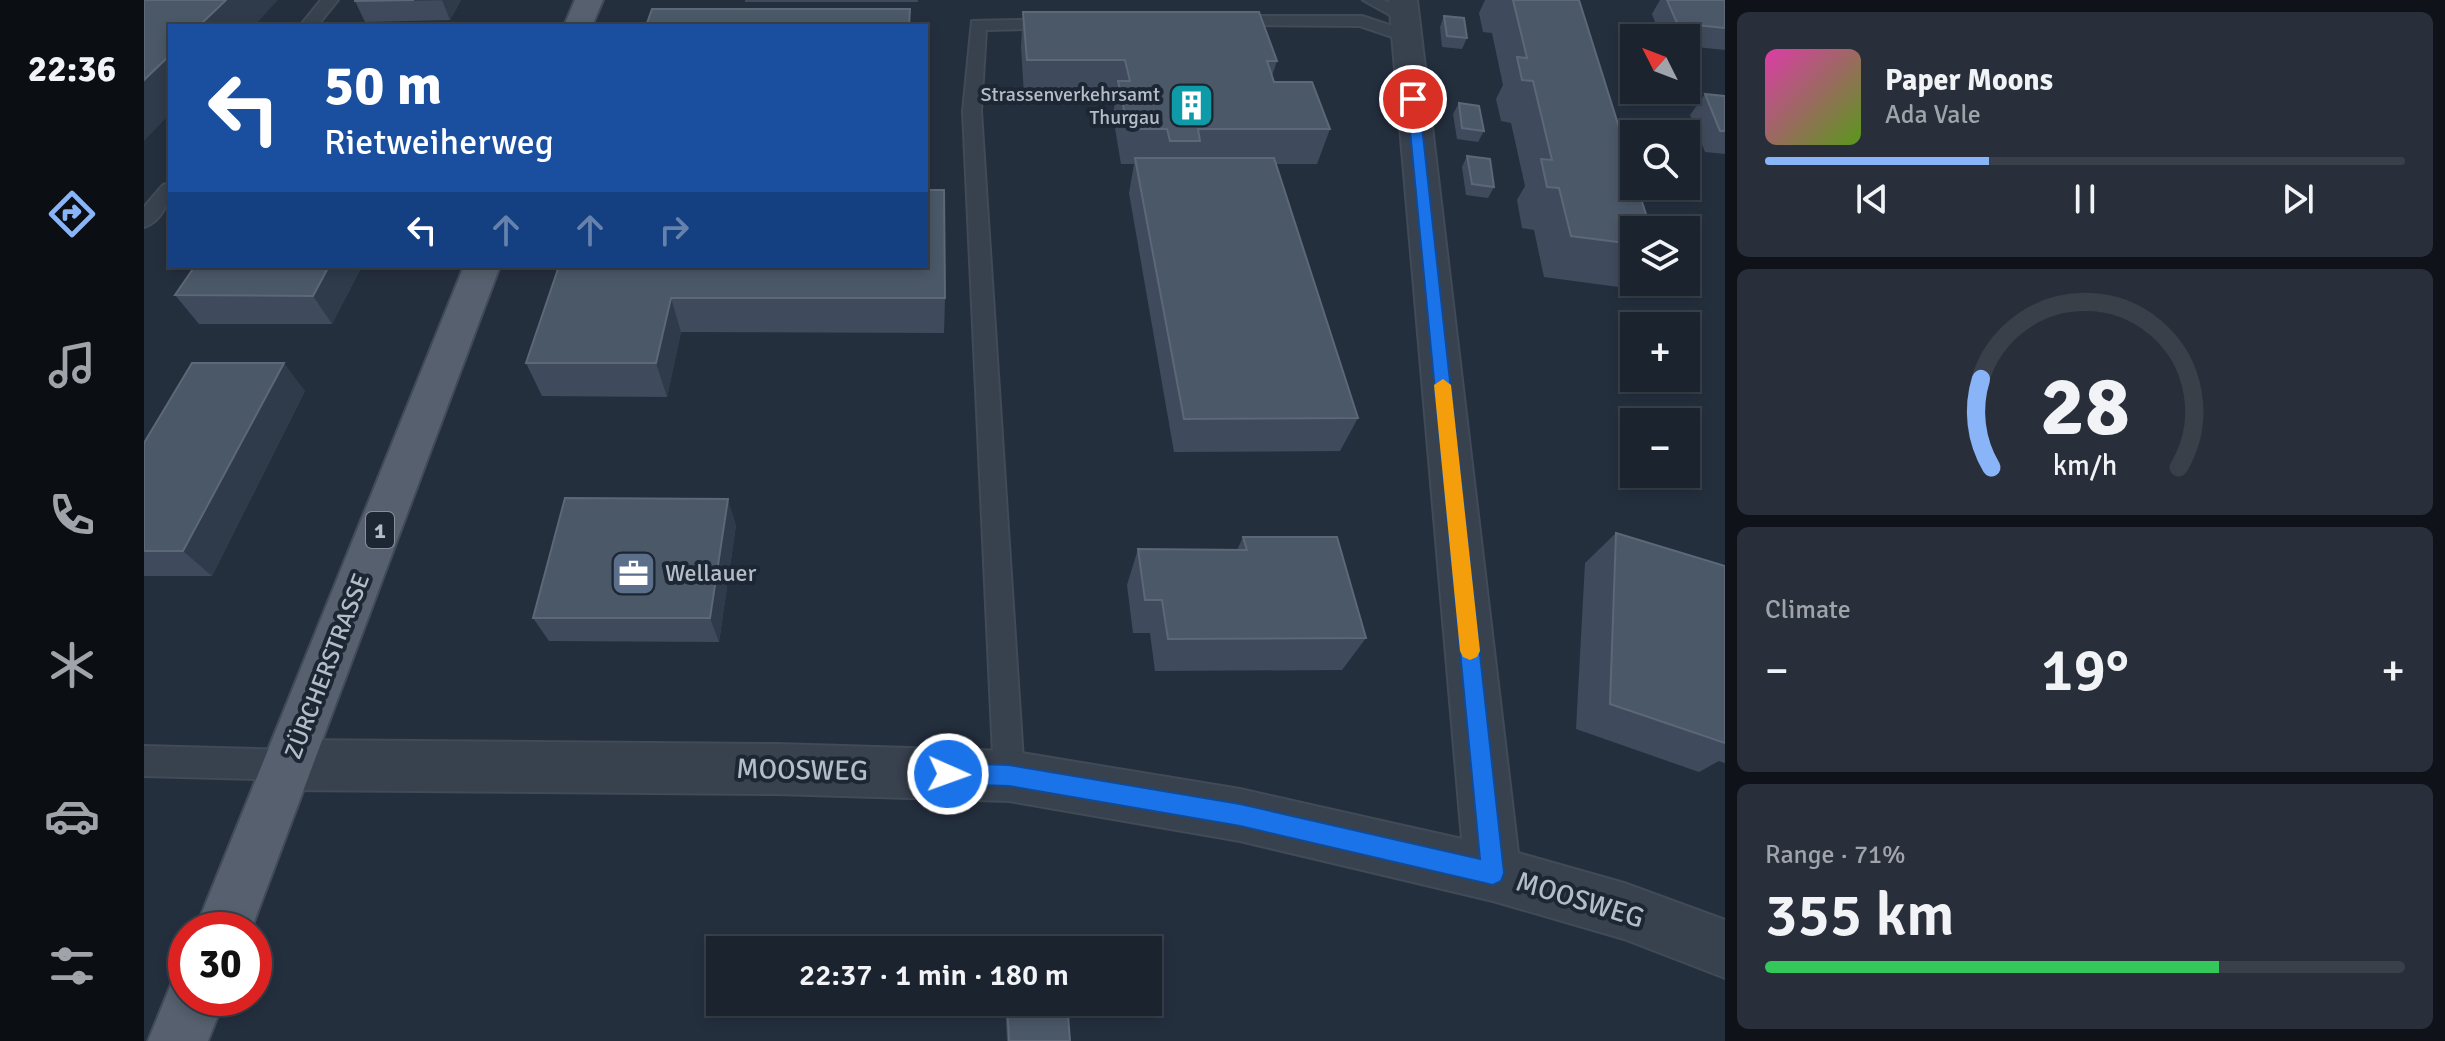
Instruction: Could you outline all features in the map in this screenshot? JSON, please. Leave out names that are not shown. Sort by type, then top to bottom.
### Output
[{"type":"main road","points":[[579,24],[589,0]]},
{"type":"main road","name":"ZÜRCHERSTRASSE","points":[[230,912],[481,268]]},
{"type":"main road","points":[[178,1041],[188,1016]]},
{"type":"street","points":[[1396,13],[1493,873]]},
{"type":"street","name":"MOOSWEG","points":[[289,765],[777,769],[1009,776],[1240,815],[1493,873],[1624,911],[1725,949]]},
{"type":"lane","points":[[310,24],[330,0]]},
{"type":"lane","points":[[1212,21],[1362,21],[1396,13]]},
{"type":"lane","points":[[1009,776],[972,111],[978,25],[1072,23]]},
{"type":"lane","points":[[144,220],[168,191]]},
{"type":"lane","points":[[144,761],[289,765]]},
{"type":"building","points":[[144,0],[226,0],[201,24],[168,24],[168,57],[144,80]]},
{"type":"building","points":[[1513,0],[1579,0],[1620,130],[1620,200],[1641,200],[1647,216],[1620,216],[1620,242],[1571,236],[1559,188],[1547,187],[1541,159],[1552,160],[1533,81],[1522,80],[1517,57],[1527,58]]},
{"type":"building","points":[[1667,0],[1725,0],[1725,28],[1677,23]]},
{"type":"building","points":[[652,9],[910,9],[909,24],[647,24]]},
{"type":"building","points":[[1023,12],[1259,12],[1277,61],[1267,61],[1274,82],[1312,82],[1330,129],[1198,129],[1200,141],[1170,141],[1167,129],[1128,129],[1118,81],[1130,81],[1125,60],[1027,60]]},
{"type":"building","points":[[1444,16],[1464,18],[1467,38],[1447,36]]},
{"type":"building","points":[[1705,94],[1725,96],[1725,131],[1720,131]]},
{"type":"building","points":[[1459,103],[1479,106],[1484,131],[1462,128]]},
{"type":"building","points":[[1467,156],[1490,159],[1494,187],[1472,184]]},
{"type":"building","points":[[1135,158],[1274,158],[1358,418],[1184,419]]},
{"type":"building","points":[[928,190],[944,190],[945,298],[671,298],[656,363],[526,363],[558,268],[928,268]]},
{"type":"building","points":[[194,268],[328,268],[313,296],[175,295]]},
{"type":"building","points":[[192,363],[284,363],[183,551],[144,551],[144,443]]},
{"type":"building","points":[[565,498],[728,499],[710,618],[533,618]]},
{"type":"building","points":[[1616,533],[1725,566],[1725,743],[1610,704]]},
{"type":"building","points":[[1243,537],[1337,537],[1366,638],[1168,639],[1162,600],[1145,600],[1138,549],[1247,550]]},
{"type":"building","points":[[1008,1016],[1068,1016],[1070,1041],[1009,1041]]},
{"type":"slow traffic","points":[[1443,385],[1470,651]]},
{"type":"place","name":"Strassenverkehrsamt Thurgau","points":[[1191,106]]},
{"type":"place","name":"Wellauer","points":[[634,573]]},
{"type":"route","points":[[948,774],[1009,776],[1240,815],[1493,873],[1413,99]]}]
